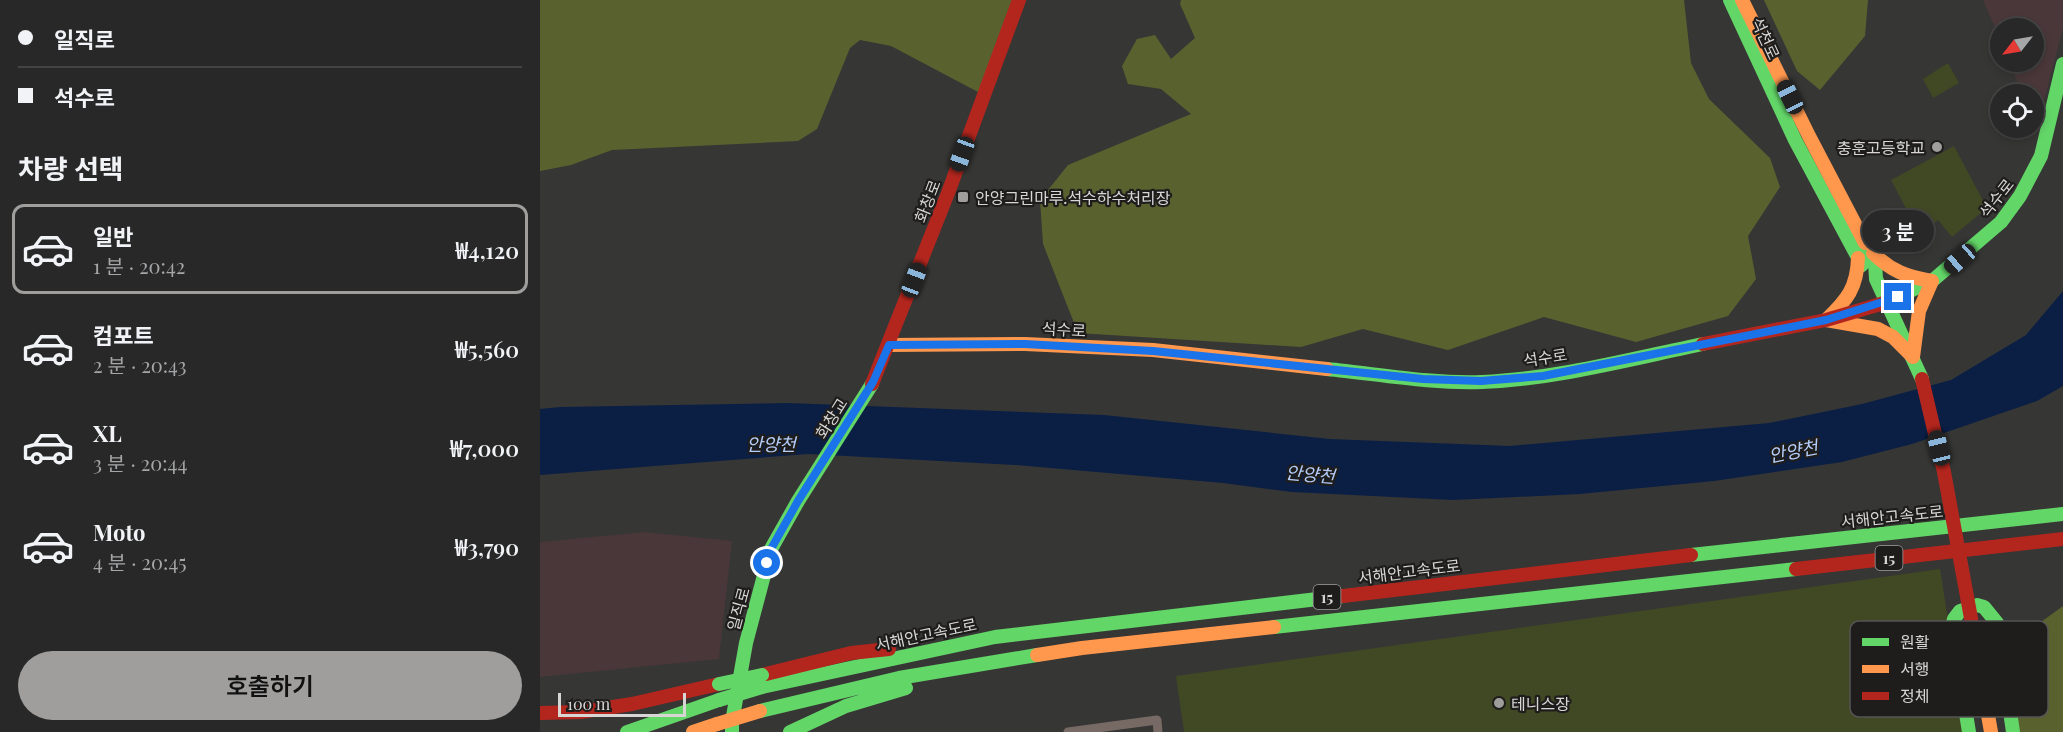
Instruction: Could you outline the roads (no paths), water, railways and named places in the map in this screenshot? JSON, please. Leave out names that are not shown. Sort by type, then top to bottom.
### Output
[{"type":"main road","name":"화창로","points":[[889,345],[1019,0]]},
{"type":"main road","name":"석천로","points":[[1730,0],[1795,140],[1858,258],[1876,279],[1922,379],[1944,471],[1972,621]]},
{"type":"main road","name":"석천로","points":[[1742,0],[1809,136],[1875,262],[1876,279]]},
{"type":"main road","name":"석수로","points":[[889,345],[1025,344],[1153,351],[1423,379],[1481,381],[1543,376],[1826,320],[1887,302],[1932,282],[2001,222],[2020,196],[2041,156],[2063,64]]},
{"type":"main road","points":[[1869,250],[1891,271],[1912,279],[1932,282],[1919,311],[1913,357]]},
{"type":"main road","points":[[1826,320],[1846,301],[1852,291],[1858,258]]},
{"type":"main road","points":[[1826,320],[1878,329],[1893,337],[1913,357]]},
{"type":"main road","name":"화창교","points":[[798,501],[873,382],[889,345]]},
{"type":"main road","name":"일직로","points":[[732,732],[740,642],[771,549],[798,501]]},
{"type":"main road","name":"서해안고속도로","points":[[627,732],[719,700],[762,681],[995,637],[1659,558],[2063,514]]},
{"type":"main road","name":"15","points":[[693,732],[850,687],[945,669],[1082,648],[2063,539]]},
{"type":"main road","points":[[1954,621],[1960,611],[1977,605],[1984,607],[1995,621]]},
{"type":"main road","points":[[790,732],[816,718],[858,701],[1002,662]]},
{"type":"main road","points":[[540,713],[581,712],[632,704],[719,684],[762,681]]},
{"type":"main road","points":[[1967,717],[1969,732]]},
{"type":"main road","name":"석천로","points":[[1988,717],[1991,732]]},
{"type":"main road","points":[[2011,717],[2013,732]]},
{"type":"street","points":[[1068,732],[1156,720],[1158,732]]},
{"type":"water","name":"안양천","points":[[2063,291],[2063,386],[2037,401],[1912,444],[1842,462],[1714,481],[1580,494],[1453,500],[1292,492],[1223,483],[1015,465],[808,454],[540,475],[540,409],[560,407],[788,403],[1104,415],[1330,439],[1510,446],[1769,423],[1862,404],[1951,380],[2026,335]]},
{"type":"place","name":"충훈고등학교","points":[[1937,147]]},
{"type":"place","name":"안양그린마루.석수하수처리장","points":[[963,197]]},
{"type":"place","name":"테니스장","points":[[1499,703]]}]
